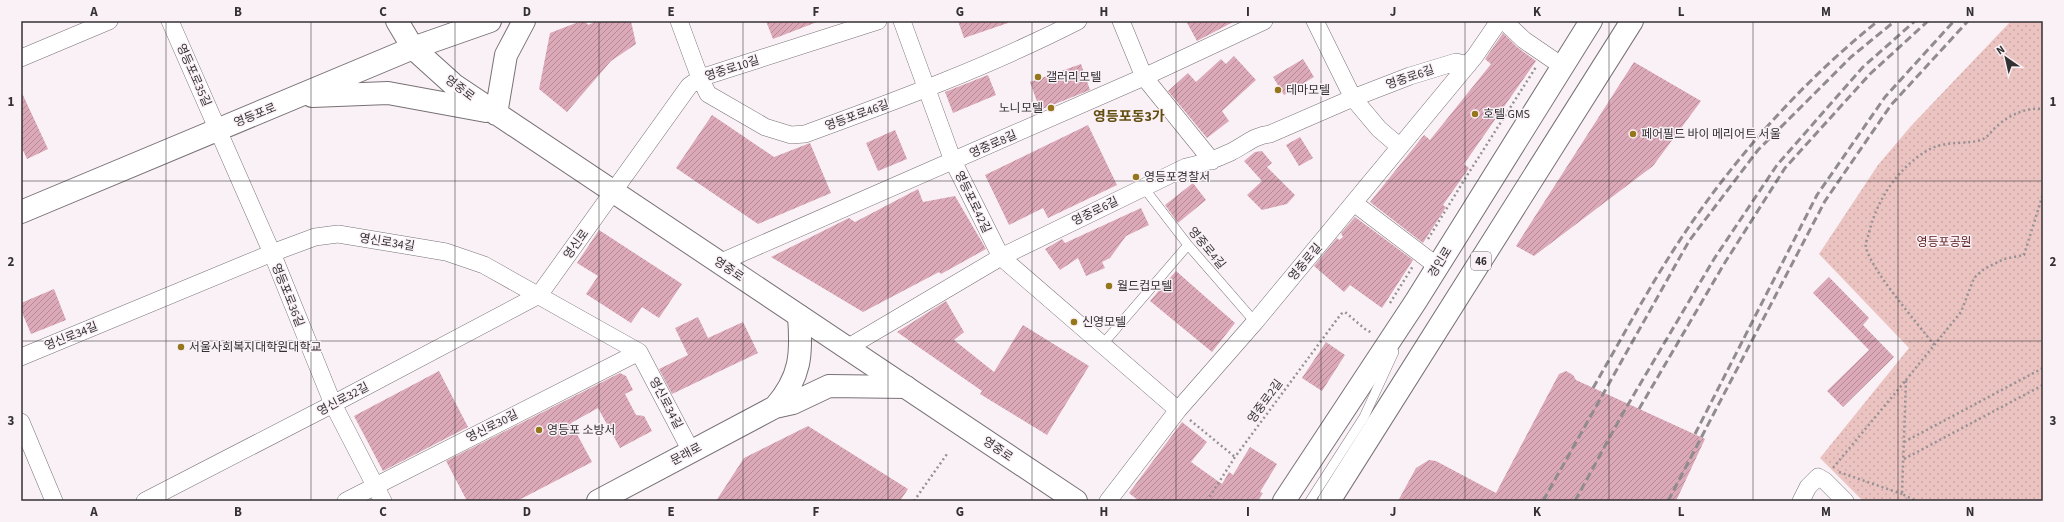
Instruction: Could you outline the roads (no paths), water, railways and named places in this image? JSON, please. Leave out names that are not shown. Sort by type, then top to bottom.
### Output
[{"type":"main road","name":"영중로","points":[[397,21],[413,48],[454,85],[1076,501]]},
{"type":"main road","name":"영등포로","points":[[21,212],[299,97],[413,48],[490,21]]},
{"type":"main road","points":[[299,97],[388,93],[496,114],[506,54],[524,21]]},
{"type":"main road","name":"경인로","points":[[1284,501],[1416,301],[1429,260],[1562,66],[1591,21]]},
{"type":"main road","name":"46","points":[[1329,501],[1632,21]]},
{"type":"main road","name":"문래로","points":[[775,406],[787,393],[799,366],[801,339],[799,316]]},
{"type":"main road","name":"문래로","points":[[598,501],[775,406],[793,403],[829,386],[906,387]]},
{"type":"street","points":[[21,58],[109,21]]},
{"type":"street","name":"영등포로35길","points":[[170,21],[218,130]]},
{"type":"street","name":"영등포로46길","points":[[679,21],[700,78],[708,94],[765,127],[791,135],[805,134],[926,90],[1025,48],[1078,21]]},
{"type":"street","name":"영중로10길","points":[[614,192],[689,86],[700,78],[878,21]]},
{"type":"street","name":"영등포로42길","points":[[902,21],[953,161],[1001,257],[1178,410]]},
{"type":"street","points":[[1122,21],[1144,77],[1212,161]]},
{"type":"street","name":"영중로8길","points":[[719,263],[1144,77],[1264,21]]},
{"type":"street","points":[[1315,21],[1353,98],[1379,129],[1400,147]]},
{"type":"street","name":"영중로길","points":[[1108,501],[1178,410],[1255,322],[1468,65],[1499,21]]},
{"type":"street","points":[[1504,21],[1524,40],[1562,66]]},
{"type":"street","name":"영중로6길","points":[[847,348],[1001,257],[1186,167],[1212,161],[1232,152],[1260,135],[1270,134],[1353,98],[1410,76],[1456,62],[1468,65]]},
{"type":"street","name":"영등포로36길","points":[[218,130],[272,254],[333,404],[383,501]]},
{"type":"street","name":"영신로","points":[[539,295],[614,192]]},
{"type":"street","points":[[1354,202],[1429,260]]},
{"type":"street","name":"영신로34길","points":[[21,357],[315,237],[338,234],[446,252],[484,265],[639,352],[691,451]]},
{"type":"street","name":"영신로32길","points":[[145,501],[539,295]]},
{"type":"street","name":"영신로30길","points":[[346,501],[639,352]]},
{"type":"street","points":[[21,422],[54,501]]},
{"type":"street","points":[[1801,501],[1808,487],[1818,477],[1825,481],[1845,501]]},
{"type":"lane","name":"영중로4길","points":[[1144,188],[1188,245],[1255,322]]},
{"type":"lane","points":[[1102,345],[1188,245]]},
{"type":"lane","points":[[1310,501],[1364,417],[1416,301]]},
{"type":"railway","points":[[1593,388],[1670,255],[1724,178],[1797,95],[1850,44],[1878,21]]},
{"type":"railway","points":[[1543,501],[1689,241],[1758,150],[1851,57],[1895,21]]},
{"type":"railway","points":[[1575,501],[1623,413],[1714,259],[1777,165],[1863,67],[1915,21]]},
{"type":"railway","points":[[1639,409],[1724,264],[1785,168],[1870,74],[1928,21]]},
{"type":"railway","points":[[1695,434],[1817,195],[1885,97],[1954,21]]},
{"type":"railway","points":[[1668,501],[1825,201],[1891,105],[1968,21]]},
{"type":"place","name":"갤러리모텔","points":[[1038,77]]},
{"type":"place","name":"테마모텔","points":[[1278,90]]},
{"type":"place","name":"노니모텔","points":[[1051,108]]},
{"type":"place","name":"호텔 GMS","points":[[1475,114]]},
{"type":"place","name":"페어필드 바이 메리어트 서울","points":[[1633,134]]},
{"type":"place","name":"영등포경찰서","points":[[1136,177]]},
{"type":"place","name":"월드컵모텔","points":[[1109,286]]},
{"type":"place","name":"신영모텔","points":[[1074,322]]},
{"type":"place","name":"서울사회복지대학원대학교","points":[[181,347]]},
{"type":"place","name":"영등포 소방서","points":[[539,430]]},
{"type":"district","name":"영등포동3가","points":[[1129,116]]},
{"type":"park label","name":"영등포공원","points":[[1944,242]]}]
